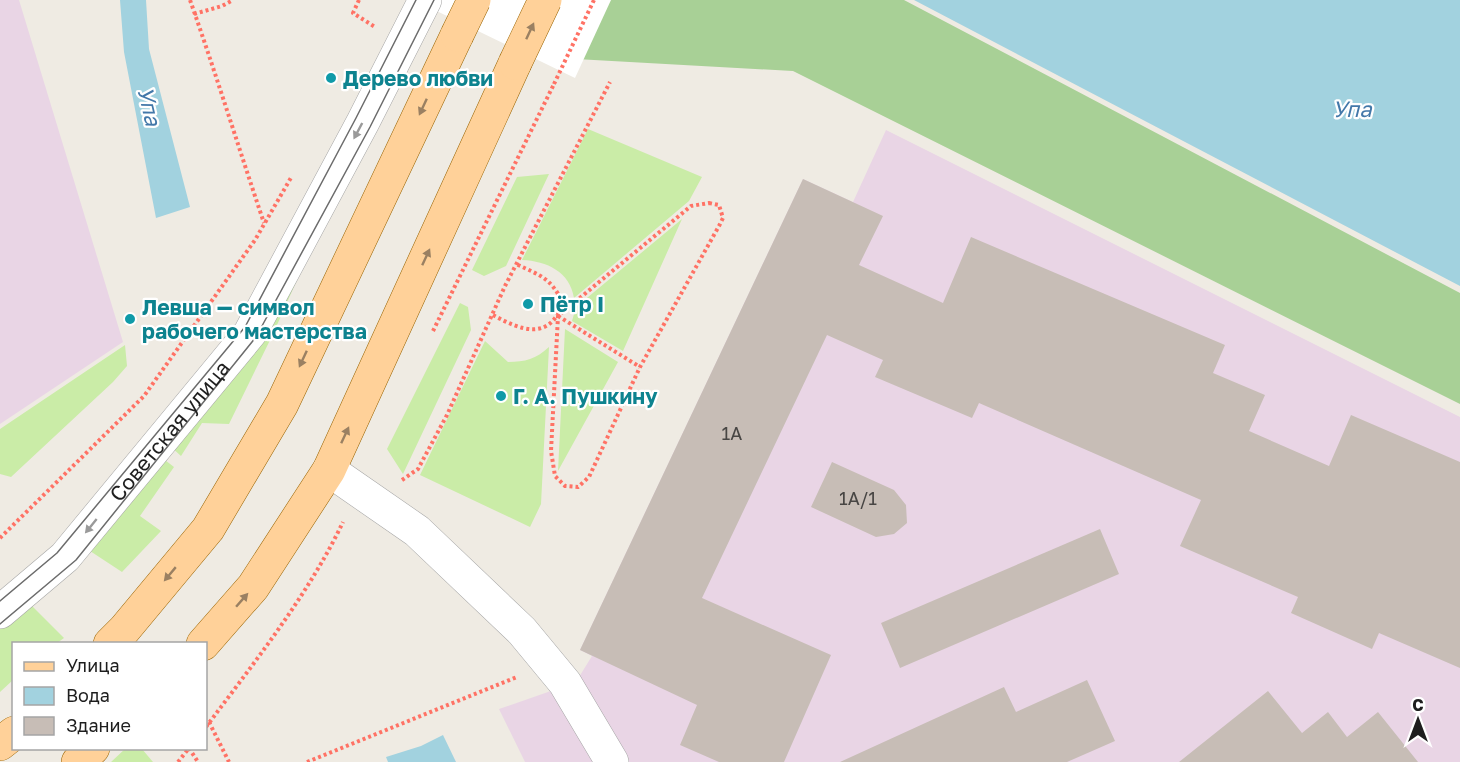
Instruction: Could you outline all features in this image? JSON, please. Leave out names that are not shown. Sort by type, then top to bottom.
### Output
[{"type":"main road","points":[[112,642],[208,529],[282,404],[474,0]]},
{"type":"main road","points":[[205,642],[253,588],[328,470],[544,0]]},
{"type":"main road","points":[[0,744],[12,735]]},
{"type":"main road","points":[[78,762],[91,750]]},
{"type":"street","name":"Советская улица","points":[[0,612],[65,557],[250,333],[363,122],[424,2]]},
{"type":"street","points":[[328,470],[359,499],[417,531],[522,631],[565,683],[612,762]]},
{"type":"path","points":[[189,0],[225,99],[240,154],[264,223]]},
{"type":"path","points":[[194,14],[222,6],[233,0]]},
{"type":"path","points":[[359,0],[353,13],[378,29]]},
{"type":"path","points":[[429,339],[594,0]]},
{"type":"path","points":[[207,725],[289,613],[359,499],[418,469],[447,415],[516,264],[610,82]]},
{"type":"path","points":[[492,315],[516,327],[531,330],[544,327],[558,316],[691,206],[709,203],[719,205],[723,218],[640,367],[589,477],[578,487],[565,486],[555,476],[551,451],[558,316],[563,303],[554,286],[540,275],[516,264]]},
{"type":"path","points":[[0,538],[144,396],[255,240]]},
{"type":"path","points":[[558,316],[640,367]]},
{"type":"path","points":[[307,762],[489,688]]},
{"type":"path","points":[[209,722],[229,762]]},
{"type":"path","points":[[178,762],[187,750]]},
{"type":"shaded area","points":[[0,0],[19,0],[123,342],[0,424]]},
{"type":"shaded area","points":[[886,130],[1460,417],[1460,762],[525,762],[499,709],[548,692],[579,677],[592,656],[580,650],[803,179],[853,202]]},
{"type":"green space","points":[[603,0],[904,0],[1460,293],[1460,404],[793,71],[576,59]]},
{"type":"green space","points":[[588,129],[702,177],[689,201],[574,298],[568,281],[556,270],[540,263],[522,260]]},
{"type":"green space","points":[[549,174],[506,266],[484,276],[472,270],[517,177]]},
{"type":"green space","points":[[330,206],[273,334],[229,424],[202,423],[181,456],[170,446]]},
{"type":"green space","points":[[682,219],[623,351],[572,321],[576,307]]},
{"type":"green space","points":[[460,303],[468,307],[471,330],[403,474],[387,449]]},
{"type":"green space","points":[[565,329],[618,362],[558,471]]},
{"type":"green space","points":[[485,341],[508,362],[530,359],[549,347],[541,504],[530,527],[420,475]]},
{"type":"green space","points":[[125,345],[127,366],[113,382],[11,477],[0,474],[0,429]]},
{"type":"green space","points":[[161,457],[174,467],[140,516],[161,531],[122,572],[87,549]]},
{"type":"green space","points":[[29,603],[64,638],[58,642],[12,642],[12,681],[0,692],[0,628]]},
{"type":"green space","points":[[124,750],[143,750],[153,762],[111,762]]},
{"type":"water","name":"Упа","points":[[120,0],[146,0],[149,49],[190,207],[156,218],[124,52]]},
{"type":"water","name":"Упа","points":[[914,0],[1460,0],[1460,286]]},
{"type":"water","points":[[443,735],[456,762],[388,762],[386,757],[421,746]]},
{"type":"pier","points":[[414,0],[611,0],[575,78]]},
{"type":"building","points":[[803,179],[883,216],[859,265],[943,303],[971,237],[1225,345],[1213,373],[1265,395],[1249,431],[1329,466],[1351,415],[1460,462],[1460,668],[1379,633],[1372,649],[1291,613],[1298,597],[1180,546],[1201,500],[979,403],[972,418],[875,377],[883,360],[827,335],[702,598],[831,655],[784,762],[719,762],[680,745],[697,705],[580,650]]},
{"type":"building","points":[[832,462],[894,490],[906,505],[907,523],[894,534],[876,537],[811,507]]},
{"type":"building","points":[[1100,529],[1119,574],[900,668],[881,623]]},
{"type":"building","points":[[1087,680],[1115,741],[1067,762],[840,762],[1004,687],[1016,712]]},
{"type":"building","points":[[1268,691],[1302,733],[1328,712],[1347,737],[1378,712],[1418,762],[1179,762]]},
{"type":"tram line","points":[[0,601],[57,553],[245,327],[416,0]]},
{"type":"tram line","points":[[0,624],[76,560],[256,337],[370,127],[434,0]]},
{"type":"place","name":"Дерево любви","points":[[331,78]]},
{"type":"place","name":"Пётр I","points":[[528,304]]},
{"type":"place","name":"Левша — символ рабочего мастерства","points":[[130,319]]},
{"type":"place","name":"Г. А. Пушкину","points":[[501,396]]}]
